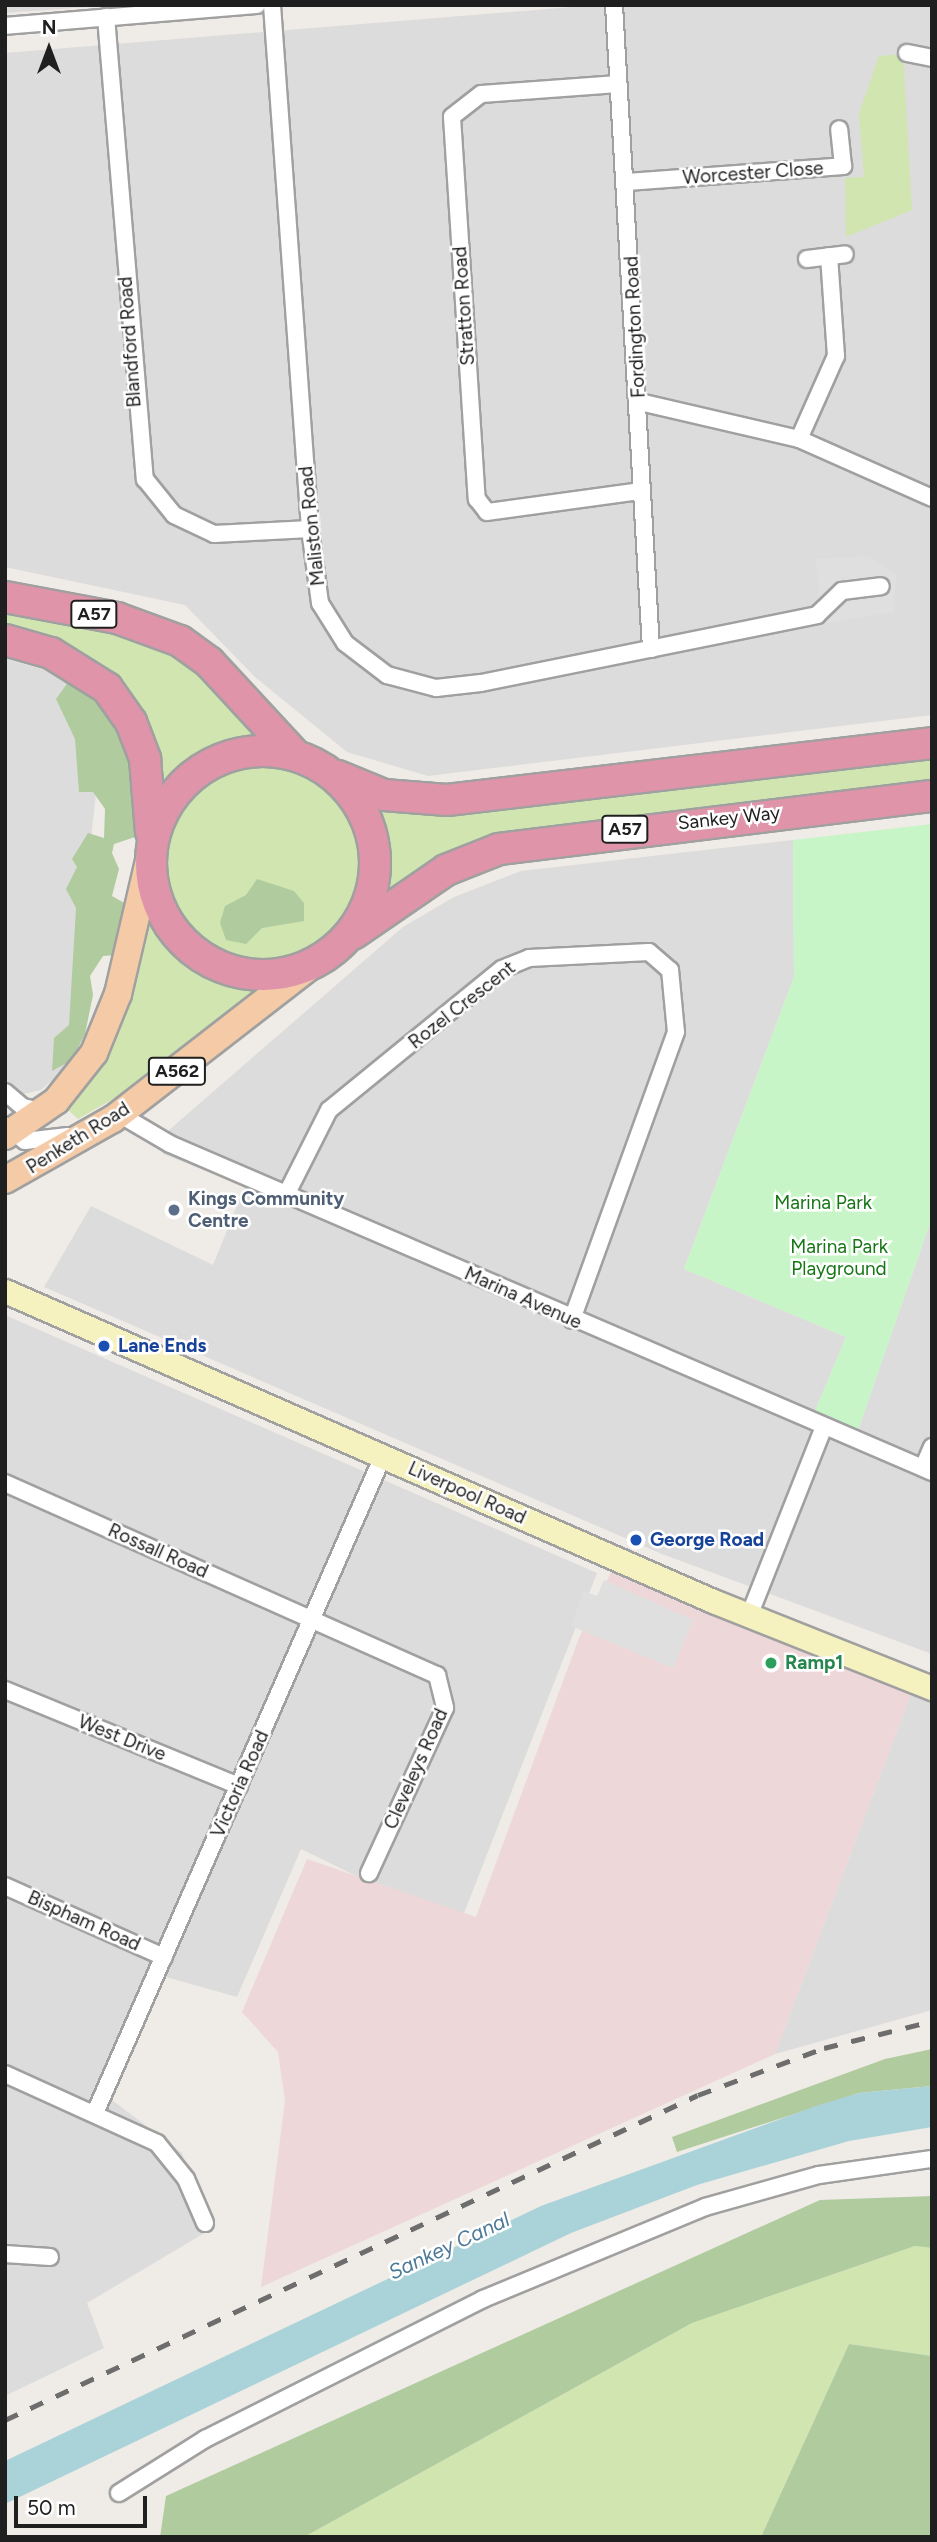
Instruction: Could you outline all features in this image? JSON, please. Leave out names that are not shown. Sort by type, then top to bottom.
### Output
[{"type":"highway","name":"A57","points":[[5,597],[117,618],[180,641],[209,662],[295,755]]},
{"type":"highway","name":"A57","points":[[5,640],[77,667],[107,688],[131,722],[150,788],[150,853],[165,919],[213,964],[245,974],[280,974],[314,963],[344,941],[371,895],[376,861],[364,817],[330,772]]},
{"type":"highway","name":"A57","points":[[150,853],[172,797],[195,773],[225,757],[259,750],[295,755],[384,794],[439,800],[932,743]]},
{"type":"highway","name":"Sankey Way","points":[[344,941],[446,870],[511,846],[932,796]]},
{"type":"main road","name":"Penketh Road","points":[[7,1131],[44,1111],[74,1083],[109,1023],[150,853]]},
{"type":"main road","name":"Penketh Road","points":[[5,1180],[116,1116],[314,963]]},
{"type":"street","points":[[5,26],[257,5]]},
{"type":"street","name":"Maliston Road","points":[[272,5],[310,529],[320,603],[345,643],[387,675],[436,688],[651,649],[817,615],[842,591],[881,586]]},
{"type":"street","name":"Fordington Road","points":[[614,5],[640,402],[641,491],[651,649]]},
{"type":"street","name":"Blandford Road","points":[[106,17],[145,479],[174,515],[214,534],[310,529]]},
{"type":"street","points":[[907,53],[932,58]]},
{"type":"street","name":"Stratton Road","points":[[618,84],[481,94],[452,117],[477,499],[487,512],[641,491]]},
{"type":"street","name":"Worcester Close","points":[[627,182],[843,166],[839,129]]},
{"type":"street","points":[[799,439],[836,356],[837,255],[807,259]]},
{"type":"street","points":[[640,402],[799,439],[932,498]]},
{"type":"street","name":"Rozel Crescent","points":[[286,1195],[330,1110],[502,969],[528,958],[649,952],[670,970],[676,1032],[572,1320]]},
{"type":"street","points":[[5,1092],[23,1107],[44,1111]]},
{"type":"street","points":[[7,1131],[42,1142],[116,1116]]},
{"type":"street","name":"Marina Avenue","points":[[116,1116],[170,1144],[572,1320],[823,1429],[927,1470]]},
{"type":"street","name":"Liverpool Road","points":[[5,1291],[749,1616],[932,1688]]},
{"type":"street","points":[[749,1616],[823,1429]]},
{"type":"street","points":[[927,1470],[932,1447]]},
{"type":"street","name":"Victoria Road","points":[[95,2113],[383,1456]]},
{"type":"street","name":"Rossall Road","points":[[5,1483],[312,1619]]},
{"type":"street","name":"Cleveleys Road","points":[[312,1619],[430,1669],[445,1690],[444,1708],[369,1873]]},
{"type":"street","name":"West Drive","points":[[5,1690],[239,1786]]},
{"type":"street","name":"Bispham Road","points":[[5,1886],[164,1957]]},
{"type":"street","points":[[5,2074],[157,2143],[186,2179],[205,2222]]},
{"type":"street","points":[[119,2493],[205,2439],[483,2300],[705,2207],[819,2175],[932,2159]]},
{"type":"street","points":[[5,2254],[50,2257]]},
{"type":"shaded area","points":[[5,5],[115,5],[5,13]]},
{"type":"shaded area","points":[[596,5],[932,5],[932,715],[428,776],[347,752],[255,677],[185,605],[5,567],[5,53]]},
{"type":"shaded area","points":[[868,556],[896,575],[894,612],[822,624],[816,559]]},
{"type":"shaded area","points":[[5,659],[83,680],[103,726],[67,1067],[41,1090],[5,1098]]},
{"type":"shaded area","points":[[793,840],[794,977],[684,1269],[846,1337],[813,1416],[857,1433],[932,1217],[932,1654],[662,1554],[44,1287],[91,1206],[213,1265],[245,1186],[163,1154],[169,1130],[403,927],[454,897],[521,871]]},
{"type":"shaded area","points":[[5,1315],[597,1573],[459,1926],[301,1849],[237,1997],[159,1975],[104,2094],[182,2153],[206,2232],[87,2303],[104,2348],[5,2396]]},
{"type":"shaded area","points":[[614,1566],[914,1686],[775,2054],[261,2287],[285,2101],[278,2052],[242,2012],[307,1859],[476,1917],[579,1638]]},
{"type":"shaded area","points":[[604,1580],[693,1620],[673,1668],[571,1626],[583,1591],[597,1596]]},
{"type":"shaded area","points":[[914,1686],[932,1692],[932,2010],[775,2054]]},
{"type":"green space","points":[[903,54],[912,210],[846,237],[845,178],[864,177],[859,113],[879,56]]},
{"type":"green space","points":[[5,611],[108,626],[194,663],[261,739],[206,752],[158,782],[152,748],[5,621]]},
{"type":"green space","points":[[69,681],[103,706],[129,741],[139,798],[134,814],[139,820],[138,836],[114,844],[112,853],[119,869],[112,896],[126,904],[117,955],[103,956],[90,976],[93,995],[85,1034],[72,1060],[52,1071],[54,1038],[69,1025],[76,908],[66,889],[77,867],[72,859],[88,833],[104,838],[105,809],[93,792],[79,792],[75,739],[56,699]]},
{"type":"green space","points":[[932,752],[932,787],[567,826],[384,895],[384,838],[372,805]]},
{"type":"green space","points":[[261,764],[299,772],[331,793],[352,825],[360,863],[352,901],[331,933],[299,954],[261,962],[223,954],[191,933],[170,901],[162,863],[170,825],[191,793],[223,772]]},
{"type":"green space","name":"Marina Park","points":[[932,824],[932,1217],[857,1433],[813,1416],[846,1337],[684,1269],[794,977],[793,840]]},
{"type":"green space","points":[[257,879],[294,891],[304,903],[304,921],[262,928],[246,944],[226,940],[220,923],[225,906],[246,895]]},
{"type":"green space","points":[[148,920],[191,965],[264,986],[146,1080],[78,1119],[66,1108]]},
{"type":"green space","points":[[932,2049],[932,2086],[859,2093],[677,2152],[672,2137],[885,2059]]},
{"type":"green space","points":[[932,2196],[932,2248],[915,2246],[692,2323],[304,2537],[160,2537],[166,2496],[820,2200]]},
{"type":"green space","points":[[915,2246],[932,2248],[932,2356],[849,2344],[761,2537],[304,2537],[692,2323]]},
{"type":"green space","points":[[849,2344],[932,2356],[932,2537],[761,2537]]},
{"type":"water","points":[[932,2086],[932,2127],[849,2141],[697,2185],[571,2233],[5,2504],[5,2461],[541,2206],[816,2106],[859,2093]]},
{"type":"railway","points":[[5,2420],[698,2095],[824,2048],[932,2021]]},
{"type":"place","name":"Kings Community Centre","points":[[174,1210]]},
{"type":"place","name":"Lane Ends","points":[[104,1346]]},
{"type":"place","name":"George Road","points":[[636,1540]]},
{"type":"place","name":"Ramp1","points":[[771,1663]]},
{"type":"park label","name":"Marina Park Playground","points":[[839,1258]]},
{"type":"water label","name":"Sankey Canal","points":[[449,2246]]}]
